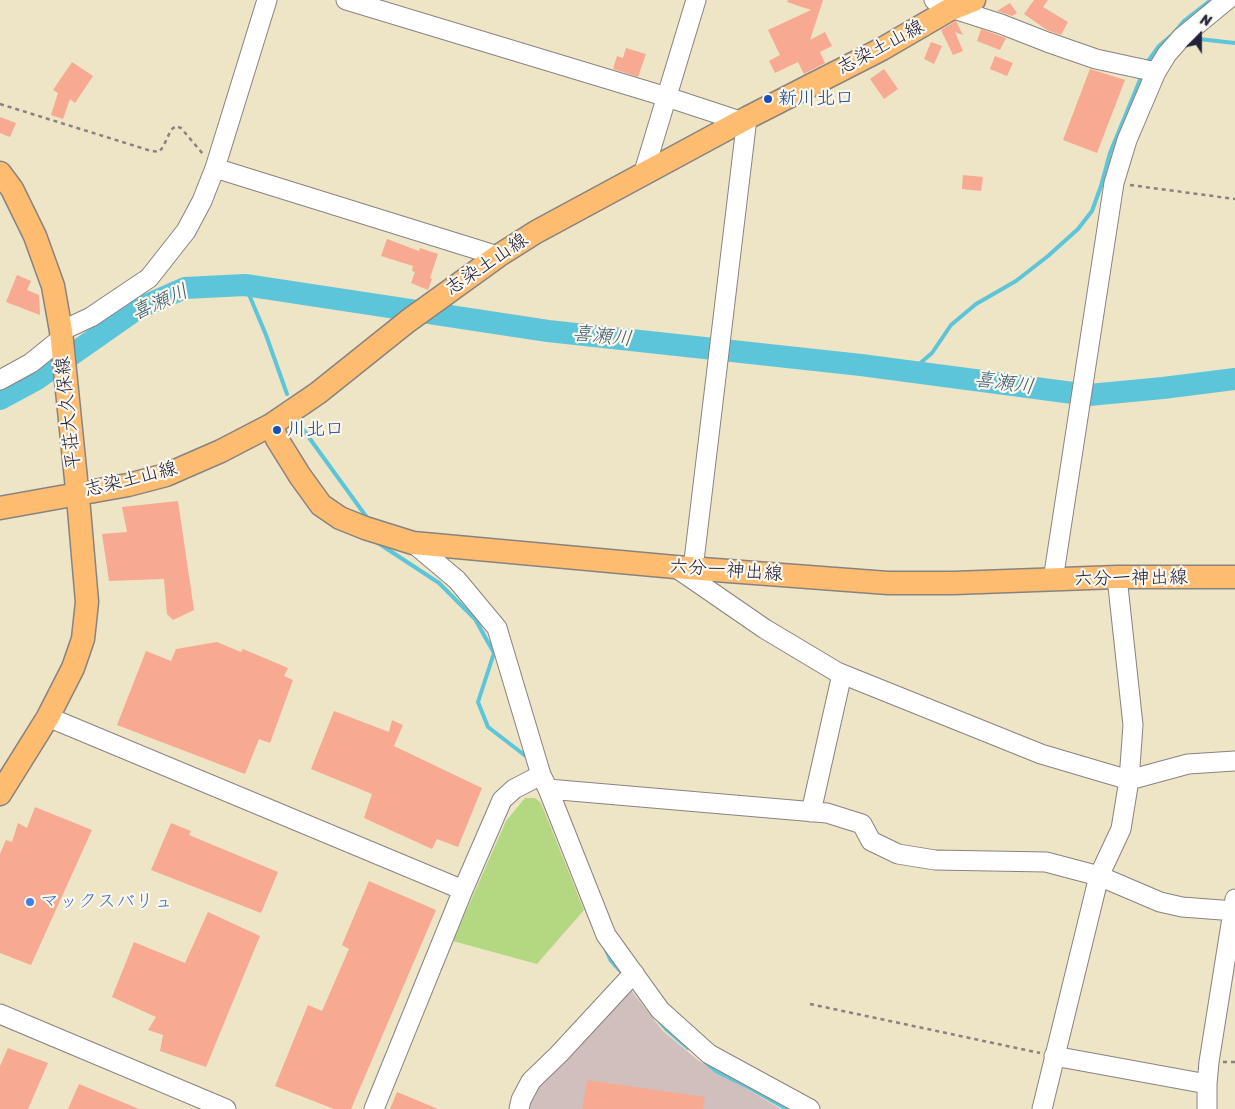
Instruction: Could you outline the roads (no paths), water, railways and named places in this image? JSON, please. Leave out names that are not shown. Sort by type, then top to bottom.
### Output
[{"type":"main road","name":"志染土山線","points":[[0,508],[128,485],[166,476],[221,452],[271,425],[318,393],[408,321],[498,256],[536,232],[882,49],[953,5]]},
{"type":"main road","name":"平荘大久保線","points":[[0,173],[12,189],[35,236],[53,286],[67,388],[87,602],[83,639],[73,668],[48,717],[0,794]]},
{"type":"main road","name":"六分一神出線","points":[[271,425],[277,439],[300,476],[321,505],[340,518],[380,534],[413,543],[684,568],[888,583],[954,584],[1117,577],[1234,581]]},
{"type":"street","points":[[0,380],[31,363],[61,336],[149,278],[186,231],[202,201],[215,168],[267,0]]},
{"type":"street","points":[[346,0],[745,120],[718,364],[684,568],[766,629],[842,674],[1042,754],[1128,780],[1188,764],[1235,760]]},
{"type":"street","points":[[643,175],[696,0]]},
{"type":"street","points":[[1053,580],[1114,183],[1126,140],[1148,70],[1167,54],[1182,37],[1227,0]]},
{"type":"street","points":[[953,5],[1047,42],[1096,58],[1148,70]]},
{"type":"street","points":[[215,168],[498,256]]},
{"type":"street","points":[[413,543],[457,580],[498,628],[545,782],[606,935],[660,1010],[709,1054],[810,1109]]},
{"type":"street","points":[[1042,1109],[1099,876],[1121,829],[1128,780],[1132,725],[1117,577]]},
{"type":"street","points":[[811,812],[842,674]]},
{"type":"street","points":[[48,717],[463,890]]},
{"type":"street","points":[[374,1109],[463,890],[502,800],[514,789],[545,782],[827,813],[862,824],[871,841],[898,854],[935,860],[1046,862],[1099,876],[1160,902],[1182,907],[1234,907],[1207,1084],[1207,1109]]},
{"type":"street","points":[[520,1109],[521,1100],[531,1081],[559,1054],[634,973]]},
{"type":"street","points":[[0,1014],[226,1109]]},
{"type":"street","points":[[1054,1056],[1207,1084]]},
{"type":"waterway","points":[[1146,64],[1159,46],[1184,21],[1211,0]]},
{"type":"waterway","points":[[1190,38],[1235,43]]},
{"type":"waterway","points":[[911,371],[932,353],[951,325],[976,304],[1016,281],[1078,229],[1092,211],[1110,153],[1142,75]]},
{"type":"waterway","points":[[245,285],[266,335],[287,394]]},
{"type":"waterway","name":"喜瀬川","points":[[0,399],[37,379],[137,309],[185,288],[245,285],[548,331],[861,365],[1089,395],[1235,379]]},
{"type":"waterway","points":[[297,421],[368,519]]},
{"type":"waterway","points":[[375,541],[439,583],[475,619],[494,653],[478,702],[488,727],[527,757]]},
{"type":"waterway","points":[[605,948],[611,961],[624,975]]},
{"type":"waterway","points":[[660,1022],[688,1048]]},
{"type":"waterway","points":[[705,1062],[716,1071],[787,1109]]},
{"type":"place","name":"新川北口","points":[[768,99]]},
{"type":"place","name":"川北口","points":[[277,430]]},
{"type":"place","name":"マックスバリュ","points":[[30,902]]}]
